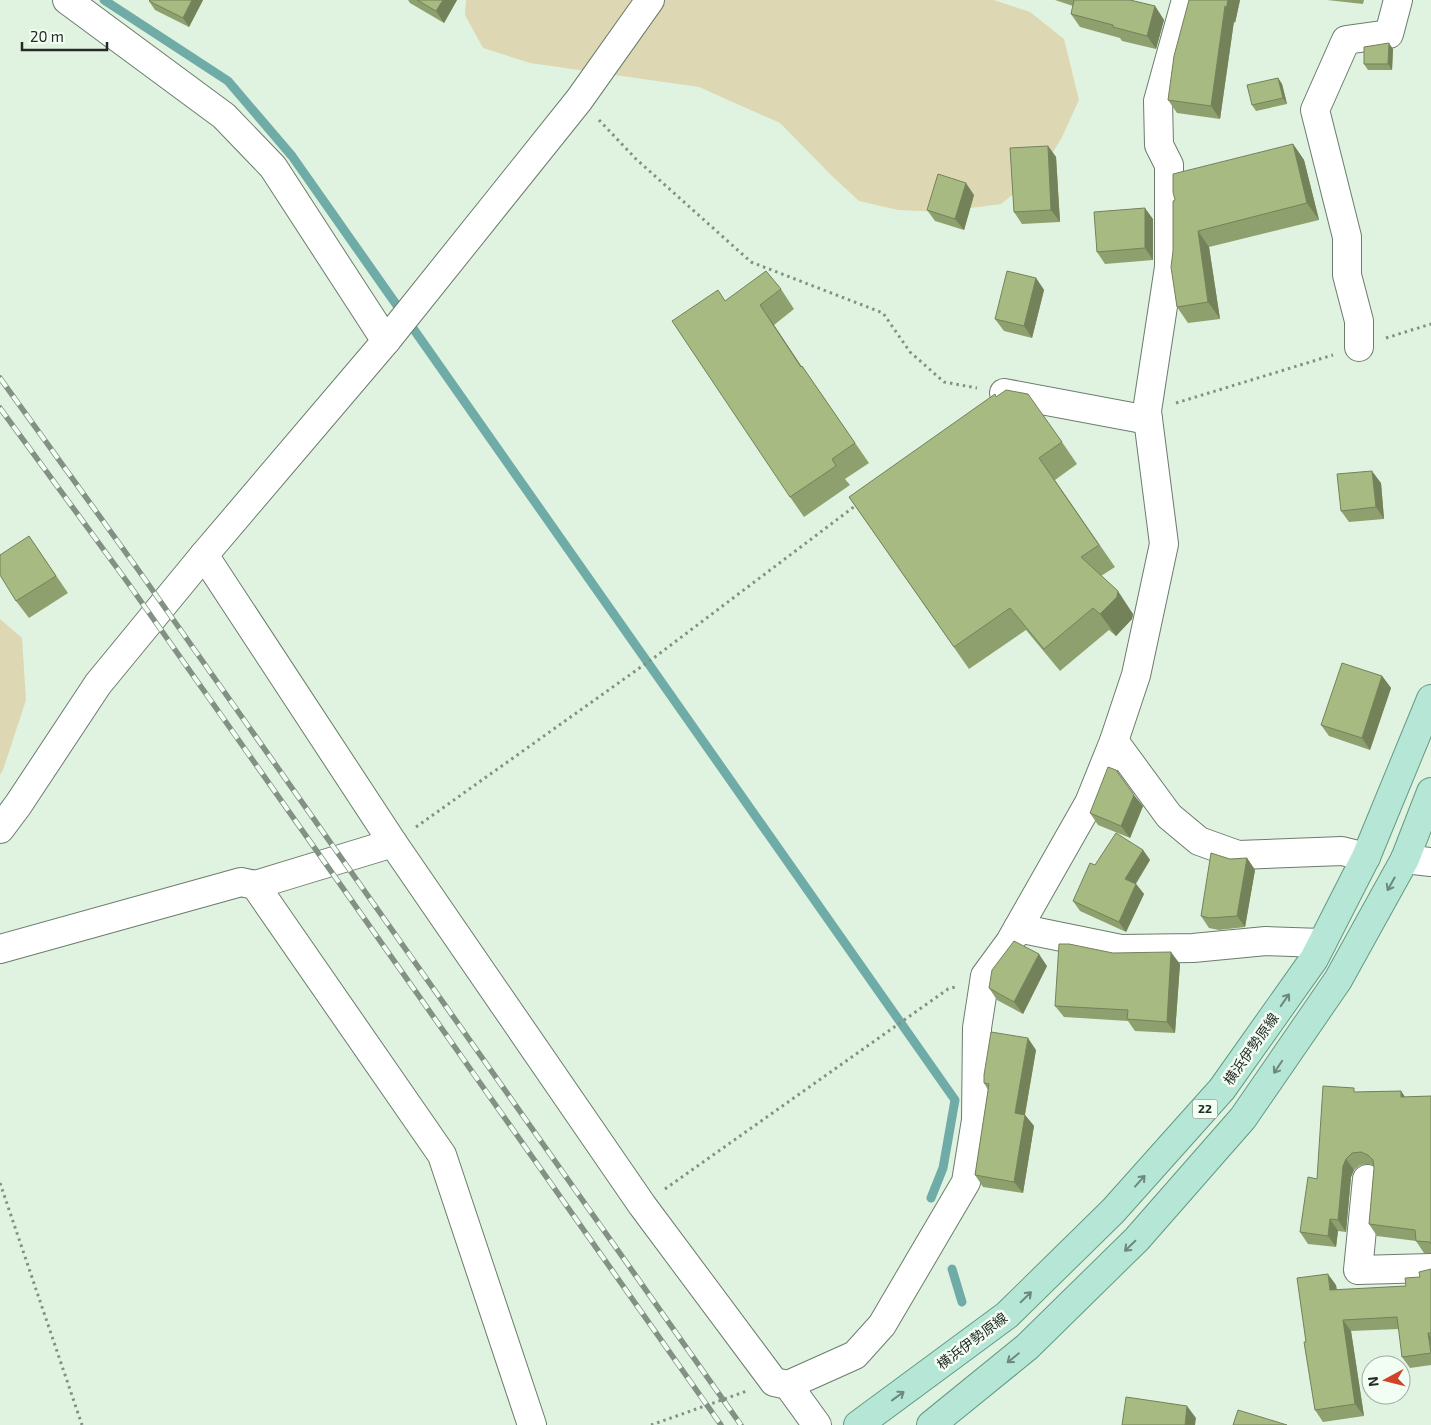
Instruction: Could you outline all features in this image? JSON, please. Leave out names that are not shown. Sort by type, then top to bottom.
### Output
[{"type":"main road","name":"横浜伊勢原線","points":[[858,1425],[1007,1315],[1113,1211],[1222,1089],[1314,960],[1366,858],[1431,698]]},
{"type":"main road","name":"22","points":[[931,1425],[1027,1347],[1123,1253],[1243,1118],[1418,860],[1431,792]]},
{"type":"street","points":[[66,0],[224,116],[273,167],[389,337]]},
{"type":"street","points":[[0,828],[18,805],[98,684],[410,311],[579,100],[650,0]]},
{"type":"street","points":[[781,1383],[855,1355],[882,1325],[966,1182],[976,1120],[977,1028],[984,976],[1010,942],[1089,803],[1114,740],[1136,675],[1164,544],[1148,416],[1169,267],[1169,164],[1160,145],[1158,101],[1186,0]]},
{"type":"street","points":[[1359,347],[1359,321],[1347,275],[1347,238],[1315,110],[1346,40],[1389,34],[1398,0]]},
{"type":"street","points":[[1004,393],[1148,416]]},
{"type":"street","points":[[204,555],[393,843],[642,1205],[781,1383],[817,1425]]},
{"type":"street","points":[[1114,740],[1169,816],[1199,841],[1238,855],[1342,851],[1366,858]]},
{"type":"street","points":[[0,949],[242,882],[255,885],[393,843]]},
{"type":"street","points":[[255,885],[442,1155],[532,1425]]},
{"type":"street","points":[[1018,928],[1121,949],[1193,948],[1266,941],[1322,943]]},
{"type":"street","points":[[1367,1179],[1358,1270],[1431,1268]]},
{"type":"path","points":[[579,100],[636,159],[751,262],[883,313],[910,352],[944,382],[1004,393]]},
{"type":"path","points":[[1148,416],[1431,324]]},
{"type":"path","points":[[393,843],[655,657],[862,501]]},
{"type":"path","points":[[642,1205],[948,989],[984,976]]},
{"type":"path","points":[[0,1183],[82,1425]]},
{"type":"path","points":[[651,1425],[781,1383]]},
{"type":"shaded area","points":[[466,0],[994,0],[1030,12],[1064,39],[1079,100],[1062,137],[1042,171],[1001,204],[940,212],[898,210],[859,201],[780,123],[699,87],[530,63],[483,48],[465,15]]},
{"type":"shaded area","points":[[0,619],[22,638],[26,700],[0,775]]},
{"type":"building","points":[[150,0],[192,0],[183,18]]},
{"type":"building","points":[[417,0],[443,0],[436,11]]},
{"type":"building","points":[[1074,0],[1130,0],[1155,6],[1147,36],[1071,14]]},
{"type":"building","points":[[1189,0],[1228,0],[1226,10],[1225,6],[1211,106],[1168,100],[1174,56]]},
{"type":"building","points":[[1389,43],[1388,64],[1364,64],[1364,47]]},
{"type":"building","points":[[1278,78],[1283,98],[1252,105],[1247,85]]},
{"type":"building","points":[[1293,144],[1307,203],[1198,231],[1208,302],[1177,307],[1171,267],[1173,251],[1173,201],[1175,200],[1173,174]]},
{"type":"building","points":[[1048,146],[1051,210],[1014,212],[1010,148]]},
{"type":"building","points":[[938,174],[966,183],[955,219],[927,210]]},
{"type":"building","points":[[1145,208],[1145,248],[1097,252],[1094,212]]},
{"type":"building","points":[[766,271],[781,289],[760,305],[855,443],[832,459],[836,466],[790,497],[672,321],[718,290],[725,301]]},
{"type":"building","points":[[1007,271],[1036,278],[1024,326],[995,319]]},
{"type":"building","points":[[1006,390],[1028,394],[1062,442],[1039,458],[1099,545],[1081,557],[1118,591],[1117,597],[1100,614],[1093,608],[1044,649],[1010,608],[954,647],[849,497],[995,394],[996,397]]},
{"type":"building","points":[[1372,471],[1376,507],[1341,511],[1337,474]]},
{"type":"building","points":[[29,536],[56,576],[16,601],[0,575],[0,555]]},
{"type":"building","points":[[1342,663],[1382,676],[1362,738],[1321,725]]},
{"type":"building","points":[[1108,767],[1116,770],[1134,795],[1121,826],[1090,813]]},
{"type":"building","points":[[1116,833],[1143,850],[1125,879],[1136,884],[1119,922],[1073,901],[1090,863],[1095,865]]},
{"type":"building","points":[[1211,853],[1230,859],[1247,858],[1237,916],[1210,918],[1201,916]]},
{"type":"building","points":[[1014,941],[1039,954],[1014,1002],[989,988],[992,970]]},
{"type":"building","points":[[1059,944],[1069,944],[1113,953],[1171,952],[1167,1022],[1127,1019],[1128,1010],[1055,1006]]},
{"type":"building","points":[[991,1032],[1028,1038],[1015,1113],[1025,1115],[1014,1182],[975,1175],[989,1084],[984,1083],[984,1075]]},
{"type":"building","points":[[1323,1086],[1354,1088],[1354,1092],[1401,1091],[1401,1097],[1431,1096],[1431,1244],[1430,1242],[1416,1241],[1415,1230],[1369,1224],[1374,1168],[1373,1160],[1361,1152],[1352,1153],[1346,1159],[1343,1166],[1338,1220],[1330,1219],[1328,1236],[1300,1232],[1308,1177],[1317,1179]]},
{"type":"building","points":[[1431,1269],[1431,1333],[1428,1333],[1431,1353],[1402,1355],[1397,1317],[1343,1320],[1355,1404],[1315,1410],[1304,1342],[1306,1342],[1297,1278],[1328,1274],[1330,1290],[1406,1286],[1405,1278],[1420,1277],[1419,1272]]},
{"type":"building","points":[[1126,1397],[1187,1406],[1185,1425],[1122,1425]]},
{"type":"building","points":[[1238,1410],[1287,1425],[1233,1425]]},
{"type":"waterway","points":[[104,0],[228,81],[292,156],[955,1100],[943,1168],[931,1198]]},
{"type":"waterway","points":[[952,1269],[962,1302]]},
{"type":"railway","points":[[0,378],[139,571],[741,1425]]},
{"type":"railway","points":[[0,408],[128,583],[721,1425]]}]
